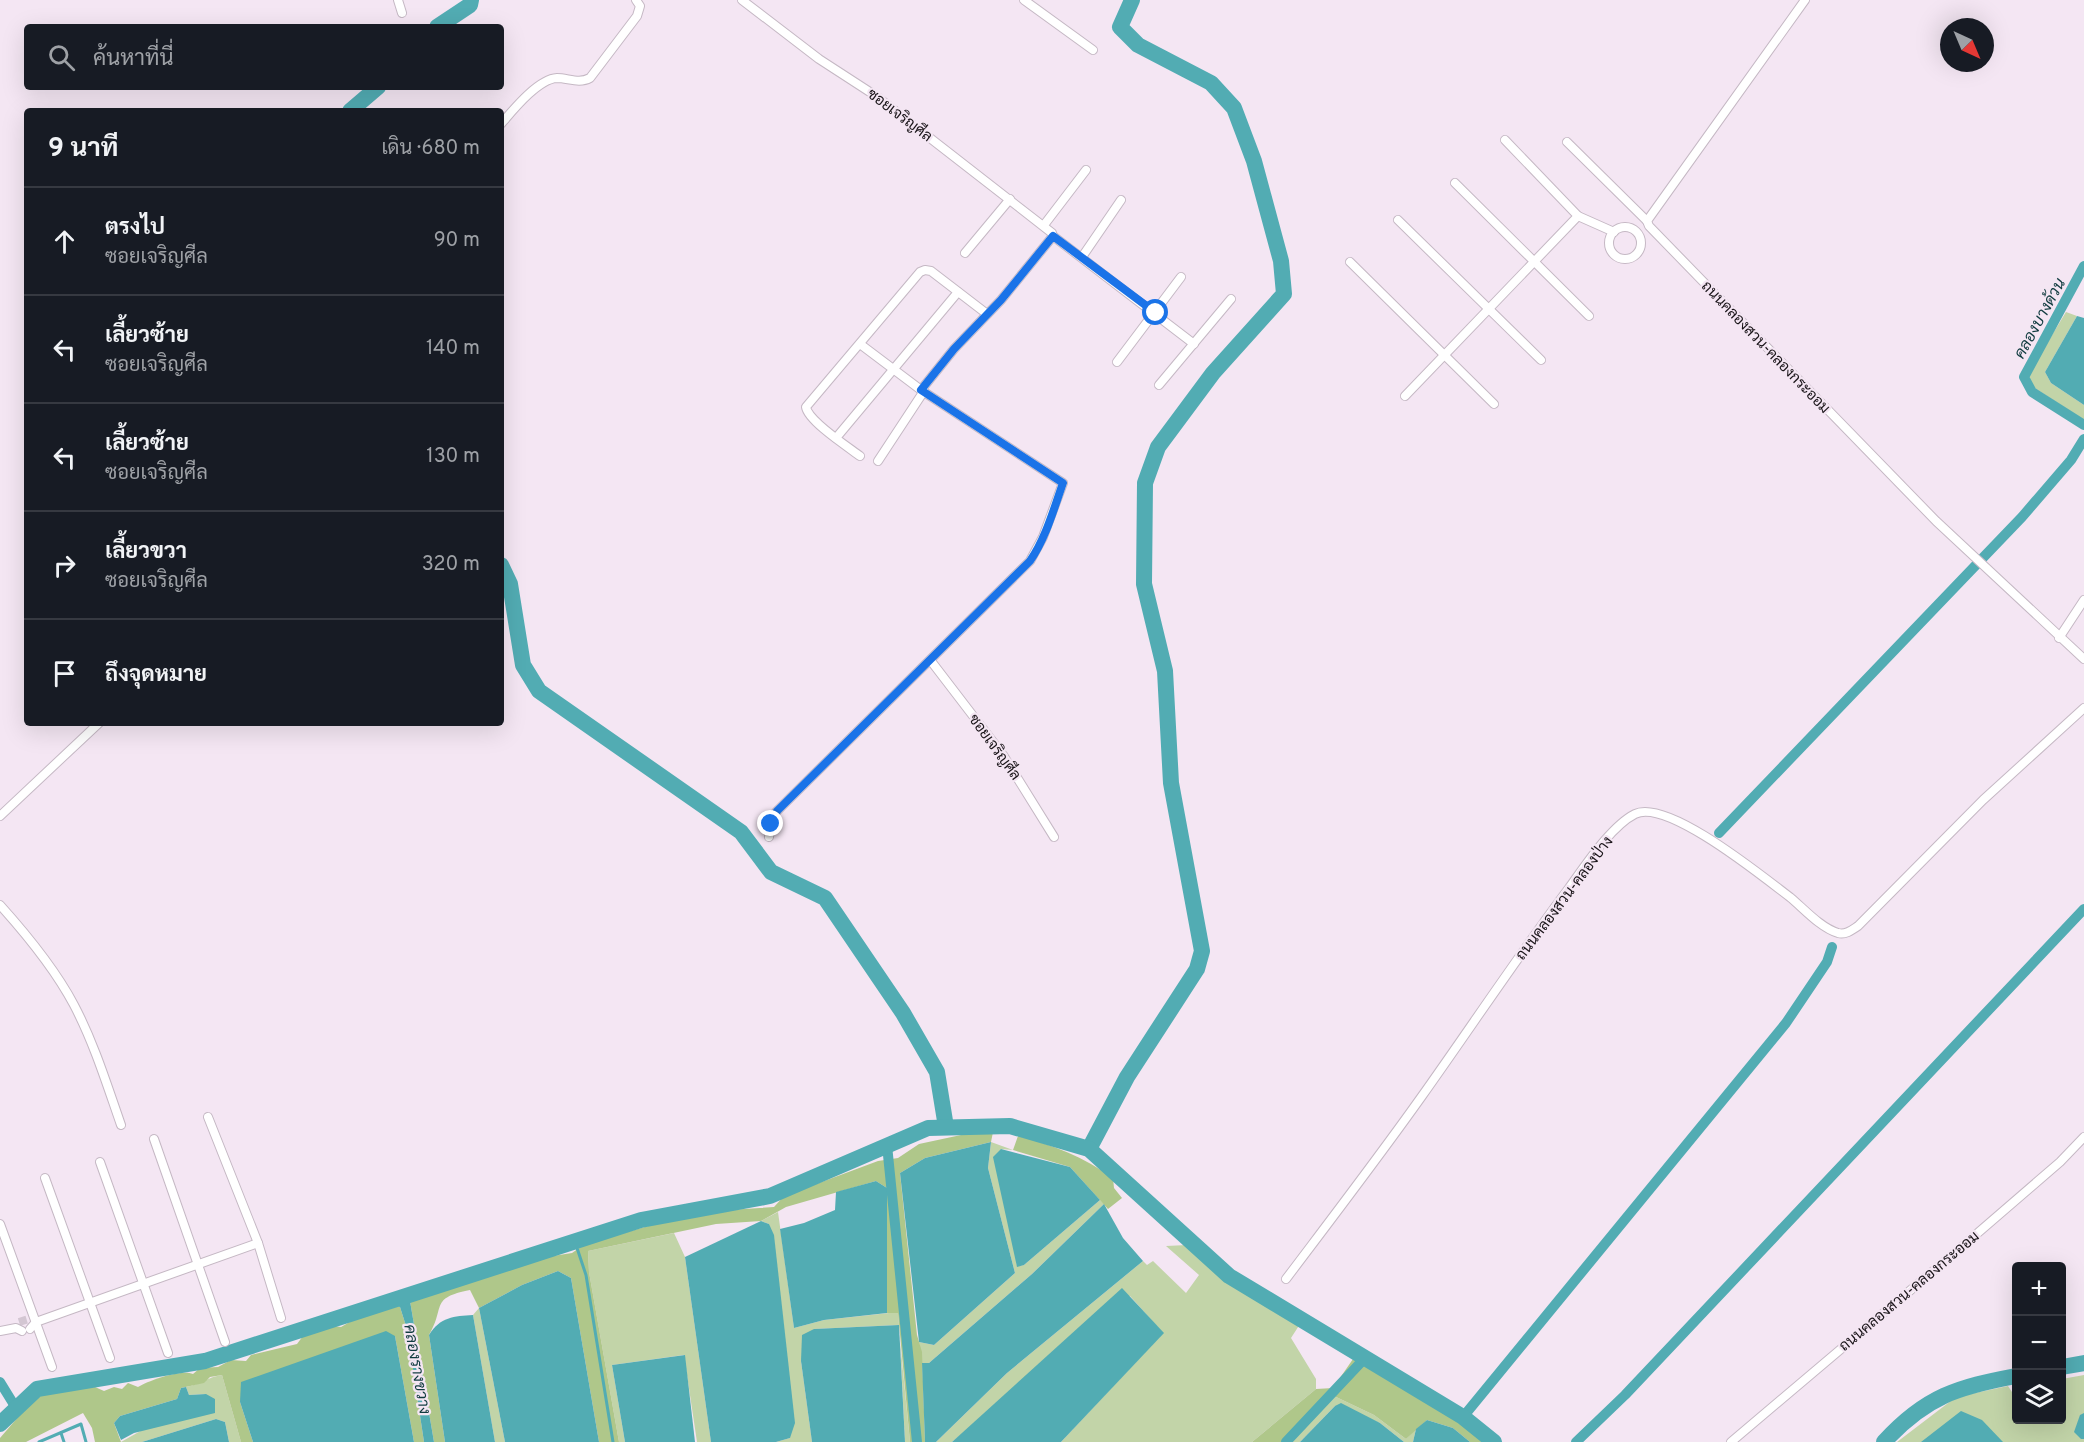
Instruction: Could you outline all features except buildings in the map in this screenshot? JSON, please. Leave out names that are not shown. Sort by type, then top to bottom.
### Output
[{"type":"street","points":[[398,0],[402,13]]},
{"type":"street","points":[[504,121],[525,97],[551,79],[584,81],[590,78],[637,16],[640,6],[636,0]]},
{"type":"street","name":"ซอยเจริญศีล","points":[[742,0],[819,59],[876,96],[1194,344]]},
{"type":"street","points":[[1024,0],[1093,50]]},
{"type":"street","points":[[1636,233],[1648,224],[1805,0]]},
{"type":"street","points":[[1505,141],[1578,216],[1614,232]]},
{"type":"street","name":"ถนนคลองสวน-คลองกระออม","points":[[1568,141],[1976,558],[2084,659]]},
{"type":"street","points":[[1044,225],[1086,170]]},
{"type":"street","points":[[1455,183],[1589,316]]},
{"type":"street","points":[[964,253],[1010,199]]},
{"type":"street","points":[[1082,257],[1121,200]]},
{"type":"street","points":[[1405,396],[1578,216]]},
{"type":"street","points":[[1398,220],[1541,360]]},
{"type":"street","points":[[1625,228],[1636,233],[1640,242],[1638,251],[1631,258],[1624,259],[1611,251],[1609,241],[1614,232],[1625,228]]},
{"type":"street","points":[[878,461],[923,390],[1053,236]]},
{"type":"street","points":[[1350,262],[1494,404]]},
{"type":"street","points":[[860,456],[807,412],[807,407],[922,271],[931,271],[987,314]]},
{"type":"street","points":[[1117,362],[1181,277]]},
{"type":"street","points":[[836,438],[958,292]]},
{"type":"street","points":[[1159,385],[1231,299]]},
{"type":"street","points":[[769,837],[772,818],[777,811],[1030,561],[1043,537],[1063,483],[923,390],[860,344]]},
{"type":"street","points":[[2059,638],[2084,600]]},
{"type":"street","name":"ซอยเจริญศีล","points":[[931,661],[1007,761],[1054,837]]},
{"type":"street","name":"ถนนคลองสวน-คลองป่าง","points":[[1286,1279],[1421,1098],[1539,929],[1623,822],[1637,813],[1655,811],[1673,818],[1701,834],[1838,933],[1848,933],[1858,926],[1983,800],[2084,708]]},
{"type":"street","points":[[0,816],[96,726]]},
{"type":"street","points":[[0,905],[45,961],[76,1007],[102,1069],[121,1125]]},
{"type":"street","points":[[208,1117],[258,1243],[281,1318]]},
{"type":"street","name":"ถนนคลองสวน-คลองกระออม","points":[[1731,1442],[2060,1162],[2084,1137]]},
{"type":"street","points":[[154,1139],[225,1342]]},
{"type":"street","points":[[100,1162],[168,1353]]},
{"type":"street","points":[[45,1178],[110,1358]]},
{"type":"street","points":[[0,1224],[26,1325],[52,1367]]},
{"type":"street","points":[[0,1331],[26,1325],[258,1243]]},
{"type":"green space","points":[[2066,312],[2077,316],[2045,372],[2051,383],[2084,405],[2084,420],[2030,385],[2029,373]]},
{"type":"green space","points":[[993,1132],[991,1142],[925,1158],[900,1173],[917,1335],[922,1352],[925,1442],[910,1442],[898,1313],[887,1313],[887,1188],[876,1181],[786,1207],[761,1221],[716,1224],[588,1251],[589,1272],[619,1442],[599,1442],[571,1278],[558,1271],[522,1285],[479,1308],[470,1290],[449,1296],[440,1305],[429,1335],[445,1442],[434,1442],[410,1301],[414,1296],[540,1258],[572,1253],[585,1244],[666,1221],[728,1210],[774,1207],[784,1196],[878,1161],[898,1158],[919,1144],[961,1135]]},
{"type":"green space","points":[[1018,1136],[1044,1143],[1091,1164],[1113,1178],[1114,1188],[1122,1198],[1108,1209],[1070,1167],[1013,1150]]},
{"type":"green space","points":[[991,1142],[1013,1150],[1001,1149],[1017,1266],[1024,1265],[1100,1200],[1104,1204],[1032,1274],[929,1363],[922,1363],[919,1342],[934,1345],[1015,1273],[988,1168]]},
{"type":"green space","points":[[778,1212],[794,1328],[824,1320],[898,1312],[899,1325],[814,1329],[801,1361],[812,1442],[776,1442],[790,1438],[769,1224],[761,1221]]},
{"type":"green space","points":[[674,1233],[685,1257],[711,1442],[697,1442],[684,1355],[612,1365],[625,1442],[619,1442],[589,1272],[588,1251]]},
{"type":"green space","points":[[1187,1245],[1215,1270],[1300,1324],[1291,1338],[1316,1379],[1316,1389],[1252,1442],[1061,1442],[1163,1333],[1130,1296],[952,1442],[936,1442],[1007,1373],[1143,1261],[1147,1265],[1153,1261],[1186,1293],[1199,1275],[1166,1246]]},
{"type":"green space","points":[[394,1305],[400,1307],[407,1329],[424,1442],[414,1442],[395,1336],[240,1402],[253,1442],[241,1442],[222,1375],[210,1377],[204,1383],[181,1388],[177,1399],[120,1416],[114,1423],[121,1442],[95,1442],[92,1428],[83,1413],[26,1442],[0,1442],[0,1438],[38,1394],[95,1387],[104,1391],[114,1387],[122,1389],[128,1383],[138,1387],[166,1376],[181,1373],[193,1374],[200,1368],[218,1367],[231,1360],[246,1361],[251,1355],[297,1344],[303,1336],[325,1325],[341,1327],[367,1312]]},
{"type":"green space","points":[[479,1308],[505,1442],[495,1442],[473,1315]]},
{"type":"green space","points":[[900,1341],[910,1442],[905,1442]]},
{"type":"green space","points":[[1353,1359],[1436,1404],[1488,1442],[1470,1442],[1453,1428],[1427,1420],[1406,1439],[1374,1415],[1334,1396],[1291,1442],[1252,1442],[1316,1389],[1333,1388]]},
{"type":"green space","points":[[222,1375],[241,1442],[229,1442],[225,1422],[216,1419],[142,1442],[121,1442],[206,1394],[189,1395],[186,1387]]},
{"type":"green space","points":[[2084,1375],[2084,1442],[1897,1442],[1956,1397],[2008,1386],[2012,1392],[2012,1424],[2066,1424],[2066,1378]]},
{"type":"green space","points":[[1334,1396],[1374,1415],[1406,1439],[1416,1429],[1413,1442],[1404,1442],[1380,1423],[1335,1406],[1300,1442],[1291,1442]]},
{"type":"water","points":[[2077,316],[2084,318],[2084,405],[2051,383],[2045,372]]},
{"type":"water","points":[[991,1142],[988,1168],[1015,1273],[934,1345],[919,1342],[900,1173],[925,1158]]},
{"type":"water","points":[[1001,1149],[1070,1167],[1100,1200],[1024,1265],[1017,1267],[993,1157]]},
{"type":"water","points":[[876,1181],[887,1188],[887,1313],[824,1320],[794,1328],[780,1229],[804,1223],[835,1210],[836,1192]]},
{"type":"water","points":[[1104,1204],[1123,1238],[1143,1261],[1007,1373],[936,1442],[925,1442],[922,1363],[929,1363],[1032,1274]]},
{"type":"water","points":[[761,1221],[769,1224],[774,1235],[795,1423],[790,1438],[776,1442],[711,1442],[685,1257]]},
{"type":"water","points":[[558,1271],[571,1278],[599,1442],[505,1442],[479,1308],[522,1285]]},
{"type":"water","points":[[1122,1288],[1164,1333],[1061,1442],[952,1442]]},
{"type":"water","name":"คลองรางขวาง","points":[[414,1296],[410,1301],[434,1442],[424,1442],[407,1329],[400,1307],[394,1305]]},
{"type":"water","points":[[473,1315],[495,1442],[445,1442],[429,1335],[443,1321]]},
{"type":"water","points":[[899,1325],[905,1442],[812,1442],[801,1361],[802,1335],[814,1329]]},
{"type":"water","points":[[386,1331],[395,1336],[414,1442],[253,1442],[240,1402],[241,1382]]},
{"type":"water","points":[[685,1355],[695,1442],[625,1442],[612,1365]]},
{"type":"water","points":[[186,1387],[189,1395],[206,1394],[215,1399],[215,1413],[134,1433],[121,1440],[114,1423],[120,1416],[177,1399],[181,1388]]},
{"type":"water","points":[[1341,1403],[1380,1423],[1404,1442],[1300,1442],[1335,1406]]},
{"type":"water","points":[[1961,1411],[1982,1420],[2003,1442],[1921,1442]]},
{"type":"water","points":[[2084,1413],[2084,1439],[2081,1439],[2074,1432],[2080,1415]]},
{"type":"water","points":[[216,1419],[225,1422],[229,1442],[142,1442]]},
{"type":"water","points":[[1427,1420],[1453,1428],[1470,1442],[1413,1442],[1416,1429]]},
{"type":"waterway","points":[[442,24],[470,5],[471,0]]},
{"type":"waterway","points":[[1089,1149],[1127,1077],[1197,969],[1202,951],[1171,783],[1165,671],[1144,584],[1145,483],[1158,447],[1213,373],[1284,294],[1281,261],[1254,161],[1234,108],[1211,83],[1138,45],[1120,27],[1132,0]]},
{"type":"waterway","points":[[354,108],[374,90]]},
{"type":"waterway","name":"คลองบางด้วน","points":[[2084,266],[2024,377],[2032,392],[2084,425]]},
{"type":"waterway","points":[[1719,833],[2022,517],[2071,460],[2084,439]]},
{"type":"waterway","points":[[504,571],[510,584],[523,665],[539,691],[741,832],[771,872],[825,898],[903,1013],[937,1072],[946,1127]]},
{"type":"waterway","points":[[1576,1442],[1625,1395],[2084,909]]},
{"type":"waterway","points":[[1463,1417],[1786,1023],[1827,962],[1832,947]]},
{"type":"waterway","points":[[0,1424],[37,1389],[205,1361],[641,1220],[770,1196],[928,1128],[1010,1126],[1089,1149],[1229,1276],[1463,1417],[1494,1442]]},
{"type":"waterway","points":[[887,1145],[917,1442]]},
{"type":"waterway","points":[[575,1242],[586,1275],[613,1442]]},
{"type":"waterway","points":[[1286,1442],[1365,1358]]},
{"type":"waterway","points":[[2066,1366],[2084,1363]]},
{"type":"waterway","points":[[1884,1442],[1914,1414],[1944,1396],[1977,1384],[2012,1377]]},
{"type":"waterway","points":[[0,1382],[16,1408]]},
{"type":"waterway","points":[[39,1442],[81,1424],[86,1442]]},
{"type":"waterway","points":[[61,1433],[64,1442]]},
{"type":"tunnel","points":[[19,1322],[29,1319]]},
{"type":"route","points":[[771,824],[777,811],[950,643],[1030,561],[1043,537],[1063,483],[1042,467],[921,390],[954,349],[1001,300],[1053,236],[1156,313]]}]
